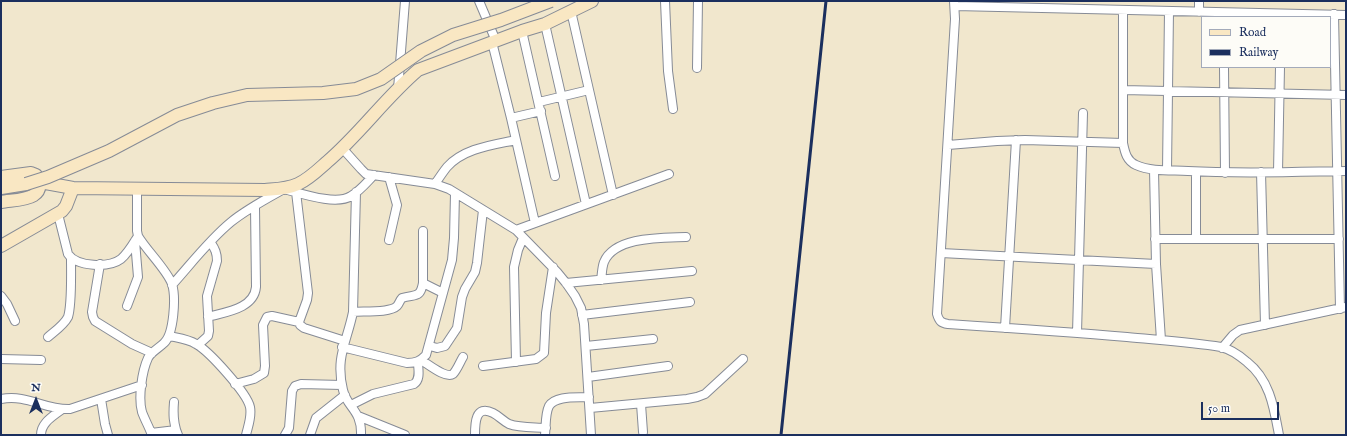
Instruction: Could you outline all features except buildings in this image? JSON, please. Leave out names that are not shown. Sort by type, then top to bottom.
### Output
[{"type":"street","points":[[398,89],[405,1]]},
{"type":"street","points":[[479,1],[494,41],[535,223]]},
{"type":"street","points":[[1,188],[26,184],[48,177],[109,151],[177,115],[213,103],[247,96],[324,93],[356,89],[381,79],[421,51],[453,35],[551,1]]},
{"type":"street","points":[[172,285],[232,221],[284,189],[298,184],[310,177],[343,149],[398,89],[418,70],[494,41],[545,24],[592,1]]},
{"type":"street","points":[[665,1],[668,71],[673,109]]},
{"type":"street","points":[[697,68],[698,1]]},
{"type":"street","points":[[1131,1],[1127,10],[1123,90],[1123,143],[1124,152],[1128,159],[1136,165],[1154,170],[1225,173],[1346,171]]},
{"type":"street","points":[[1199,1],[1199,12]]},
{"type":"street","points":[[1278,435],[1274,409],[1267,386],[1260,374],[1238,354],[1222,348],[1161,340],[948,324],[942,323],[938,320],[937,314],[948,145],[955,3],[1199,12],[1224,15],[1346,15]]},
{"type":"street","points":[[571,11],[613,195]]},
{"type":"street","points":[[1167,170],[1169,11]]},
{"type":"street","points":[[1222,348],[1240,330],[1343,308],[1339,239],[1334,14]]},
{"type":"street","points":[[545,24],[586,204]]},
{"type":"street","points":[[522,31],[555,176]]},
{"type":"street","points":[[1224,68],[1225,173]]},
{"type":"street","points":[[1278,172],[1280,68]]},
{"type":"street","points":[[539,102],[589,90]]},
{"type":"street","points":[[1123,90],[1346,95]]},
{"type":"street","points":[[511,118],[541,112]]},
{"type":"street","points":[[1077,333],[1083,113]]},
{"type":"street","points":[[435,184],[448,166],[462,156],[475,149],[516,140]]},
{"type":"street","points":[[948,145],[997,140],[1123,143]]},
{"type":"street","points":[[1005,328],[1016,140]]},
{"type":"street","points":[[343,149],[366,174],[435,184],[455,193],[516,230],[566,283],[581,308],[584,324],[591,435]]},
{"type":"street","points":[[1154,170],[1156,264],[1161,340]]},
{"type":"street","points":[[1196,172],[1196,239]]},
{"type":"street","points":[[1261,172],[1265,325]]},
{"type":"street","points":[[1,202],[33,196],[40,188],[40,182],[36,175],[31,173],[2,175]]},
{"type":"street","points":[[516,230],[669,174]]},
{"type":"street","points":[[40,182],[73,188],[284,189],[331,200],[350,197],[374,175]]},
{"type":"street","points":[[389,177],[397,205],[389,240]]},
{"type":"street","points":[[1,246],[58,214],[66,206],[73,188]]},
{"type":"street","points":[[127,306],[138,277],[137,188]]},
{"type":"street","points":[[296,192],[308,293],[299,322]]},
{"type":"street","points":[[356,192],[353,312],[343,344],[340,368],[345,395],[358,416],[361,429],[360,435]]},
{"type":"street","points":[[235,384],[254,379],[264,373],[264,325],[267,317],[272,316],[299,322],[304,328],[343,344],[407,363],[420,361],[426,355],[430,346],[454,250],[455,193]]},
{"type":"street","points":[[208,317],[244,306],[254,297],[256,287],[255,207]]},
{"type":"street","points":[[430,346],[437,348],[445,346],[457,328],[462,297],[476,268],[483,210]]},
{"type":"street","points":[[48,337],[63,324],[68,317],[70,308],[71,259],[66,248],[58,214]]},
{"type":"street","points":[[353,312],[386,310],[398,305],[402,298],[416,296],[419,294],[422,290],[423,283],[423,230]]},
{"type":"street","points":[[601,280],[602,268],[605,260],[618,247],[643,240],[686,237]]},
{"type":"street","points":[[516,362],[514,267],[518,250],[523,238]]},
{"type":"street","points":[[71,259],[84,264],[113,263],[120,260],[125,255],[137,239]]},
{"type":"street","points":[[137,239],[170,279],[173,292],[172,327],[169,336],[164,343],[149,356],[140,394],[142,412],[151,434],[177,432],[173,415],[174,402]]},
{"type":"street","points":[[1155,239],[1339,239]]},
{"type":"street","points":[[198,345],[208,336],[209,331],[207,296],[217,261],[216,250],[210,243]]},
{"type":"street","points":[[941,254],[1156,264]]},
{"type":"street","points":[[100,264],[92,312],[95,321],[132,344],[152,353]]},
{"type":"street","points":[[483,366],[536,360],[544,353],[546,313],[552,267]]},
{"type":"street","points":[[566,283],[692,270]]},
{"type":"street","points":[[423,283],[443,293]]},
{"type":"street","points":[[1,296],[7,304],[15,321]]},
{"type":"street","points":[[582,315],[690,302]]},
{"type":"street","points":[[169,336],[191,341],[207,352],[246,397],[250,406],[251,416],[246,435]]},
{"type":"street","points":[[586,346],[653,339]]},
{"type":"street","points":[[420,361],[444,375],[450,376],[454,373],[463,357]]},
{"type":"street","points":[[1,359],[41,360]]},
{"type":"street","points":[[590,408],[687,400],[701,396],[706,394],[743,359]]},
{"type":"street","points":[[351,404],[373,394],[414,384],[417,382],[420,361]]},
{"type":"street","points":[[588,376],[668,366]]},
{"type":"street","points":[[285,435],[289,428],[292,391],[295,386],[301,384],[342,385]]},
{"type":"street","points":[[1,399],[24,399],[61,410],[70,409],[142,385]]},
{"type":"street","points":[[310,435],[316,418],[345,395]]},
{"type":"street","points":[[475,435],[475,421],[477,416],[486,411],[493,413],[509,424],[546,431],[548,411],[550,405],[555,401],[560,399],[589,397]]},
{"type":"street","points":[[101,399],[108,435]]},
{"type":"street","points":[[641,404],[643,432]]},
{"type":"street","points":[[41,435],[42,427],[45,422],[61,410]]},
{"type":"street","points":[[358,416],[390,432],[405,435]]},
{"type":"railway","points":[[781,435],[826,1]]}]
